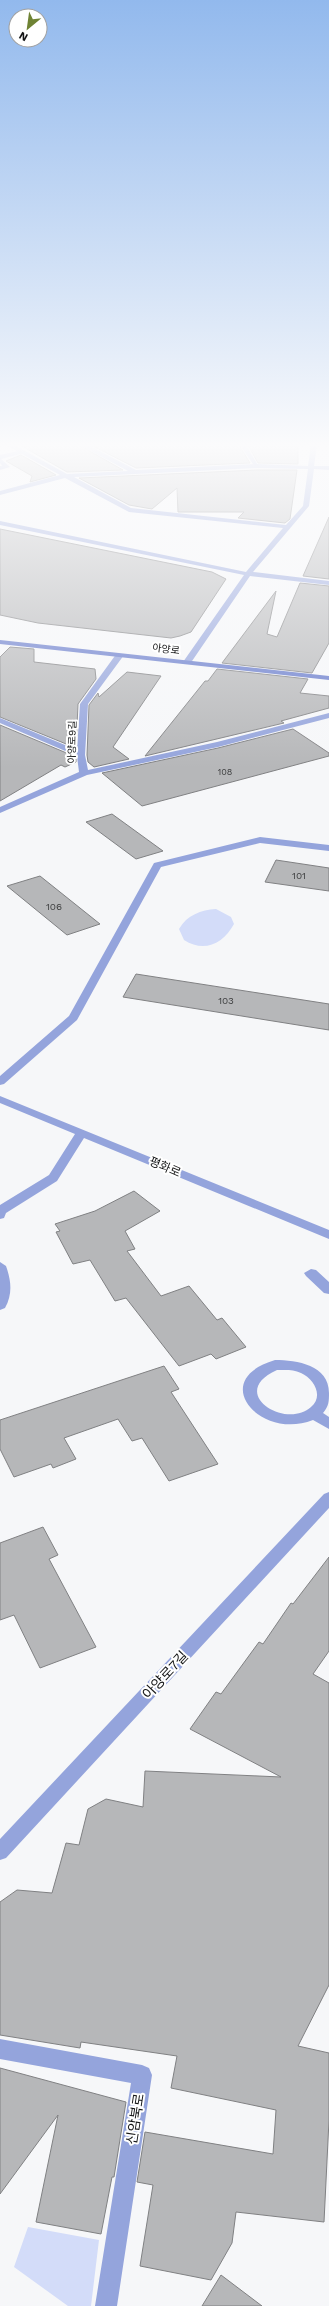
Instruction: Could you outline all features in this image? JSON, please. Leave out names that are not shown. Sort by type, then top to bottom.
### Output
[{"type":"main road","name":"아양로","points":[[0,642],[329,678]]},
{"type":"street","points":[[144,553],[248,574],[329,583]]},
{"type":"street","points":[[187,662],[248,574],[267,553]]},
{"type":"street","name":"아양로9길","points":[[0,810],[84,773],[81,755],[84,704],[120,655]]},
{"type":"street","points":[[84,773],[218,744],[329,715]]},
{"type":"street","points":[[0,720],[81,755]]},
{"type":"street","points":[[0,1082],[73,1018],[157,865],[260,840],[329,848]]},
{"type":"street","name":"평화로","points":[[0,1099],[329,1235]]},
{"type":"street","points":[[0,1215],[0,1211],[53,1178],[82,1132]]},
{"type":"street","points":[[0,1266],[5,1284],[0,1305]]},
{"type":"street","points":[[311,1273],[329,1290]]},
{"type":"street","points":[[275,1365],[287,1365],[310,1371],[325,1378],[326,1396],[322,1405],[314,1413],[292,1419],[268,1414],[252,1400],[249,1392],[251,1383],[256,1375],[264,1369],[275,1365]]},
{"type":"street","points":[[314,1413],[329,1424]]},
{"type":"street","name":"아양로7길","points":[[0,1852],[329,1498]]},
{"type":"street","name":"신암북로","points":[[0,2049],[142,2075],[106,2306]]},
{"type":"shaded area","points":[[216,909],[231,917],[234,924],[224,937],[219,941],[206,946],[191,944],[184,940],[179,929],[186,920],[200,912]]},
{"type":"shaded area","points":[[28,2227],[99,2240],[91,2306],[68,2306],[14,2267]]},
{"type":"building","points":[[0,553],[116,553],[212,572],[226,579],[191,632],[171,638],[38,623],[0,615]]},
{"type":"building","points":[[313,553],[329,553],[329,579],[303,576]]},
{"type":"building","points":[[300,583],[329,586],[329,643],[312,673],[222,663],[276,591],[267,634],[277,637]]},
{"type":"building","points":[[10,647],[34,649],[34,662],[95,669],[96,679],[78,704],[76,748],[0,717],[0,657]]},
{"type":"building","points":[[217,669],[308,679],[300,693],[329,696],[329,708],[281,721],[284,723],[145,756],[205,681],[208,681]]},
{"type":"building","points":[[127,672],[161,676],[113,747],[129,759],[94,767],[88,762],[87,755],[89,705],[98,693],[99,697]]},
{"type":"building","points":[[0,725],[76,757],[76,762],[65,767],[61,765],[0,801]]},
{"type":"building","points":[[293,729],[329,753],[329,756],[142,806],[102,773],[218,748]]},
{"type":"building","points":[[112,814],[163,851],[136,859],[86,822]]},
{"type":"building","points":[[276,860],[329,868],[329,891],[265,882]]},
{"type":"building","points":[[40,876],[100,924],[67,935],[7,886]]},
{"type":"building","points":[[136,974],[329,1004],[329,1030],[123,997]]},
{"type":"building","points":[[134,1191],[160,1211],[125,1231],[135,1249],[127,1251],[161,1296],[189,1286],[217,1320],[222,1318],[246,1347],[216,1359],[211,1354],[179,1366],[126,1298],[115,1301],[90,1260],[73,1264],[56,1232],[60,1231],[55,1224],[95,1211]]},
{"type":"building","points":[[164,1366],[179,1389],[171,1392],[218,1464],[169,1481],[142,1438],[132,1441],[118,1419],[64,1438],[76,1459],[53,1468],[51,1464],[14,1477],[0,1449],[0,1420]]},
{"type":"building","points":[[43,1527],[58,1555],[49,1559],[96,1647],[40,1668],[14,1615],[0,1620],[0,1543]]},
{"type":"building","points":[[329,1557],[329,1651],[313,1674],[329,1683],[329,1985],[298,2046],[329,2053],[329,2120],[324,2222],[236,2212],[232,2243],[211,2280],[140,2266],[153,2185],[137,2182],[145,2132],[273,2154],[276,2110],[171,2088],[177,2056],[81,2042],[80,2048],[0,2035],[0,1902],[17,1890],[52,1893],[66,1843],[79,1845],[88,1809],[106,1799],[143,1807],[145,1771],[281,1777],[190,1729],[216,1692],[221,1694],[259,1642],[263,1644],[291,1603],[293,1604]]},
{"type":"building","points":[[0,2068],[126,2102],[114,2177],[112,2177],[101,2234],[36,2222],[58,2115],[0,2194]]},
{"type":"building","points":[[221,2275],[262,2306],[202,2306]]}]
